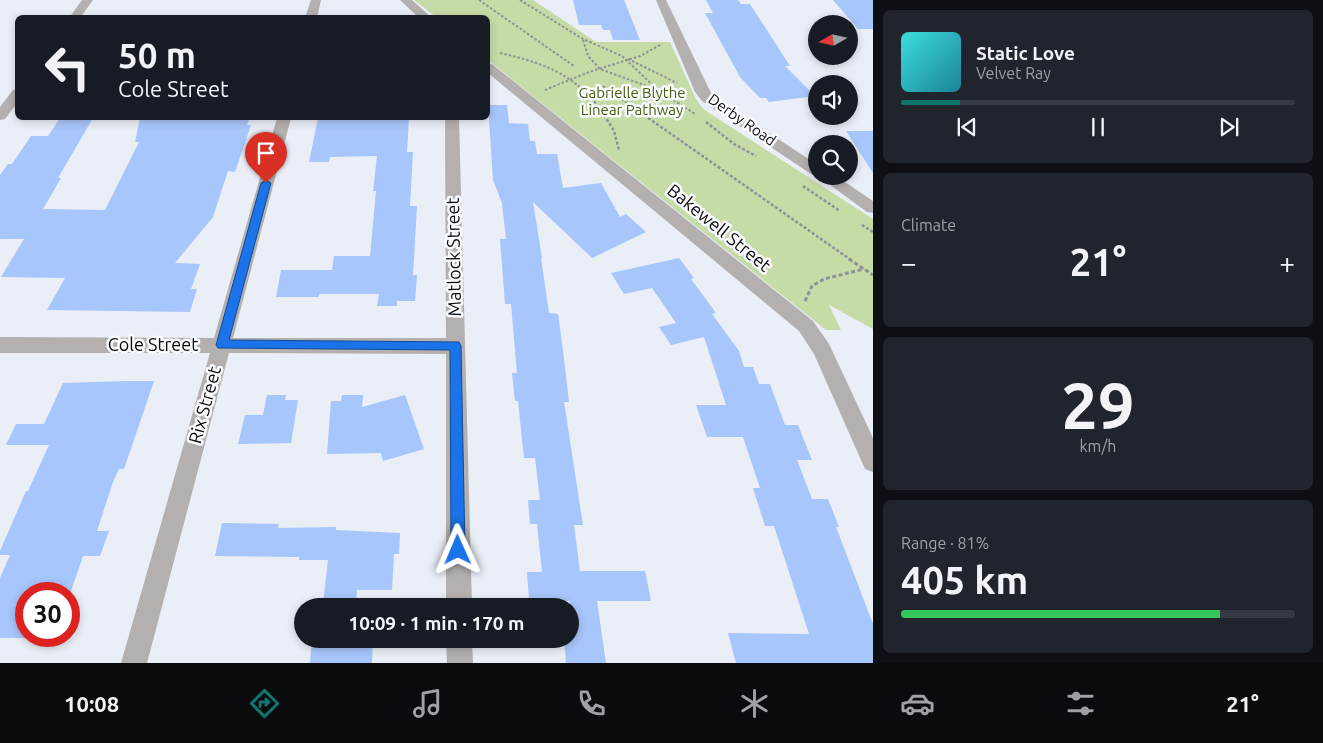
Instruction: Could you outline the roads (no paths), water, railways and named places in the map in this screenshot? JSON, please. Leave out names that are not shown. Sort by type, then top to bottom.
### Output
[{"type":"street","points":[[76,15],[88,0]]},
{"type":"street","points":[[312,15],[316,0]]},
{"type":"street","points":[[405,0],[423,15]]},
{"type":"street","name":"Derby Road","points":[[661,0],[701,90],[711,102],[808,166]]},
{"type":"street","name":"Bakewell Street","points":[[491,60],[526,99],[616,170],[806,326],[819,344],[873,462]]},
{"type":"street","points":[[0,116],[15,96]]},
{"type":"street","name":"Rix Street","points":[[134,663],[283,120]]},
{"type":"street","name":"Matlock Street","points":[[452,120],[459,598]]},
{"type":"street","points":[[838,185],[873,208]]},
{"type":"street","name":"Cole Street","points":[[0,345],[455,346]]},
{"type":"street","points":[[459,648],[460,663]]},
{"type":"park label","name":"Gabrielle Blythe Linear Pathway","points":[[632,102]]}]
